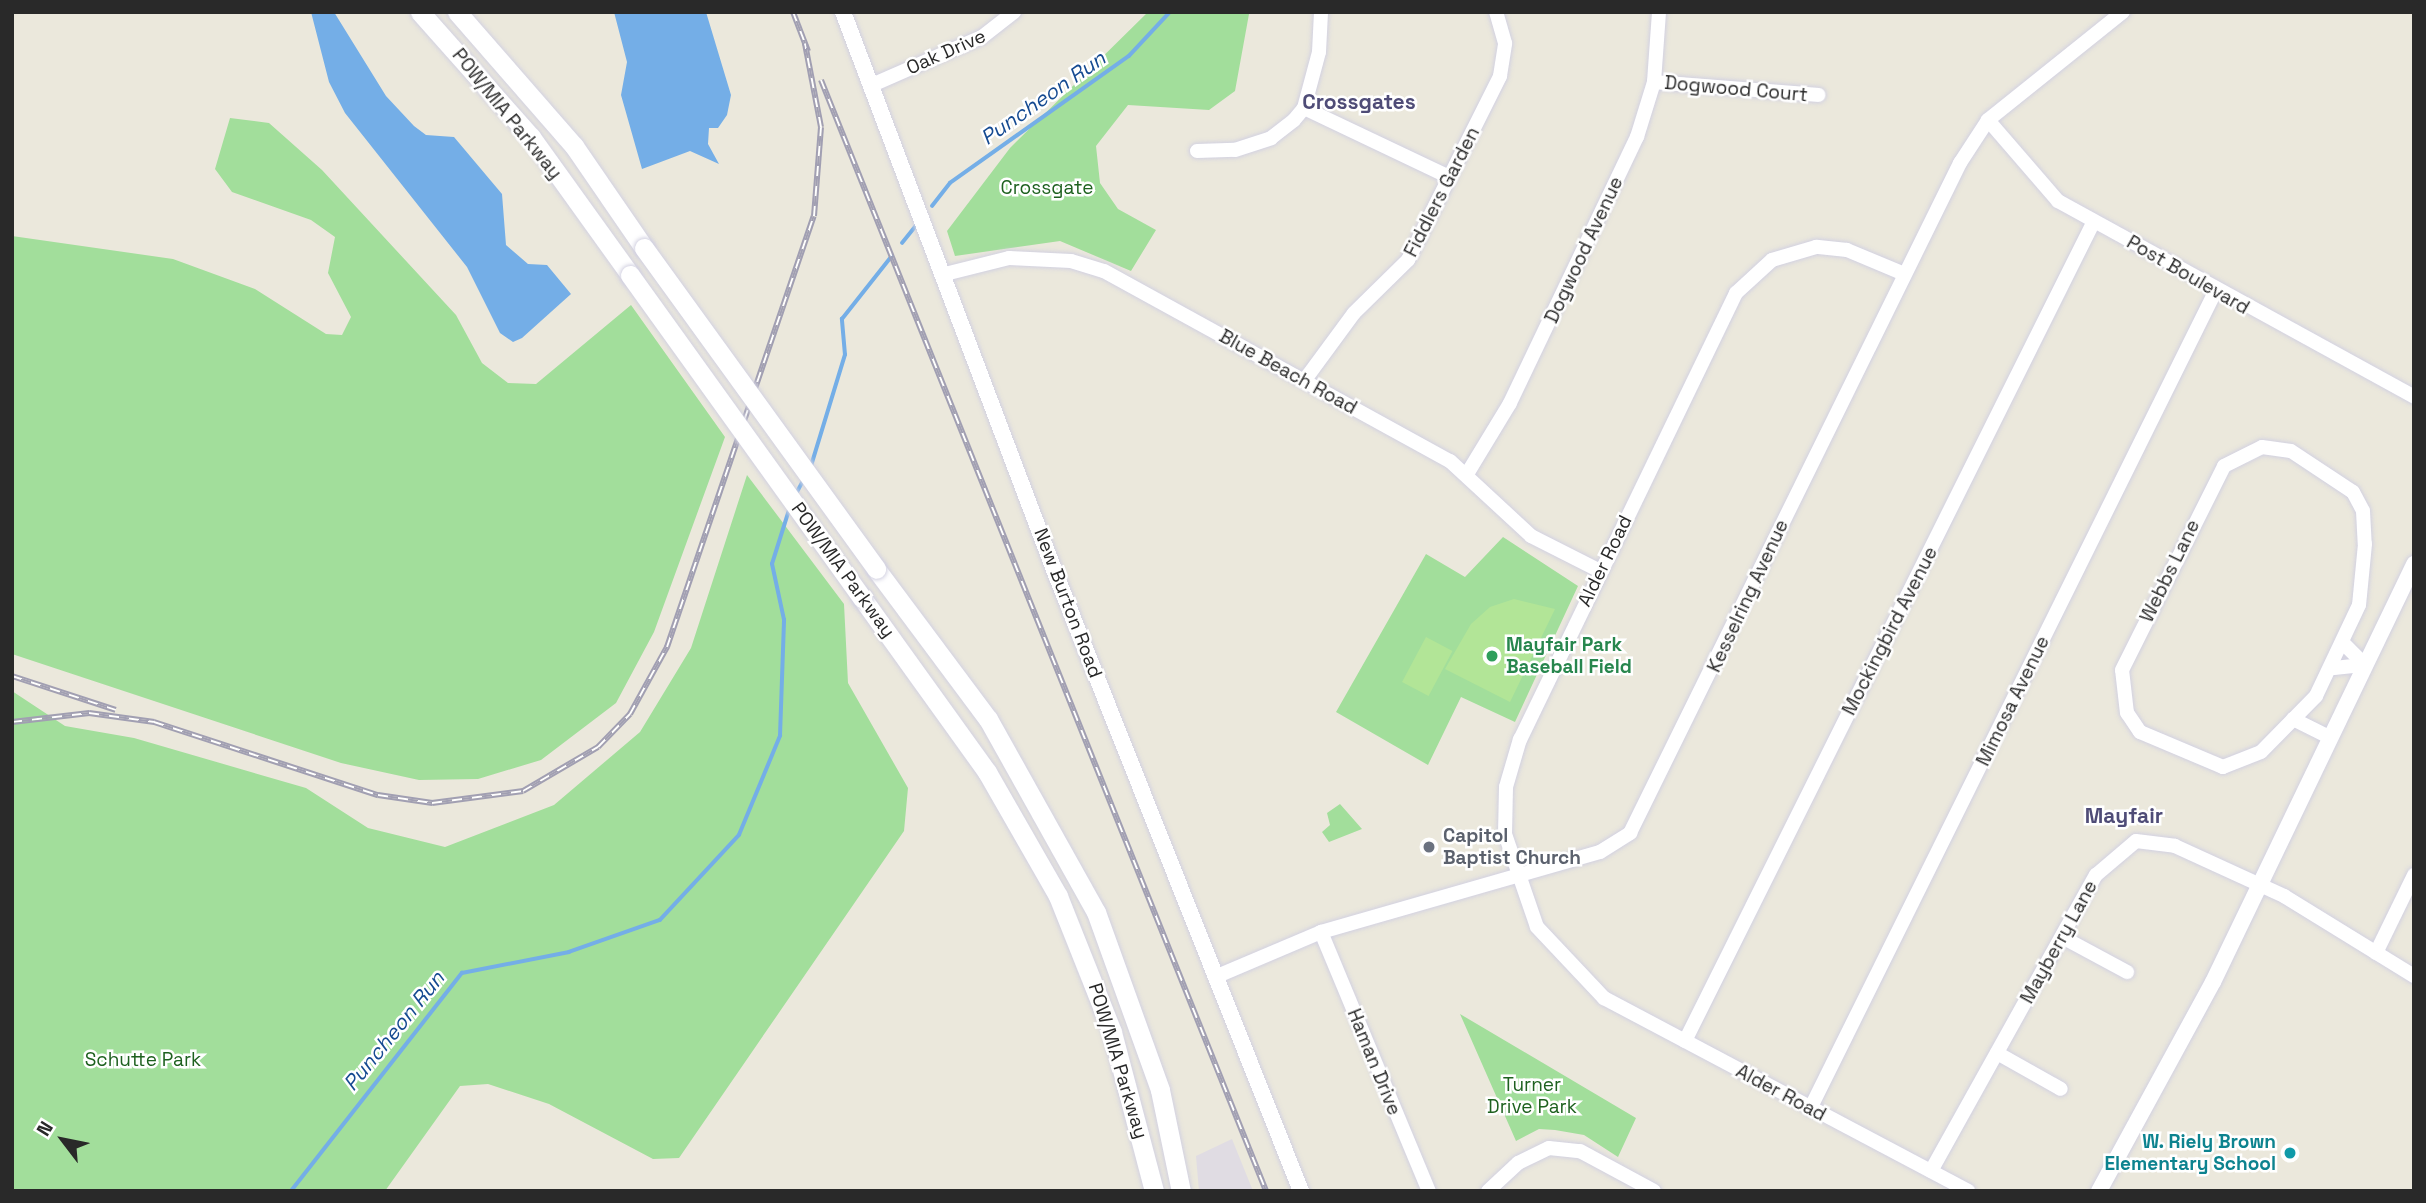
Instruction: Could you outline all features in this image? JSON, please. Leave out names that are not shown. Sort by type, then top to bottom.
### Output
[{"type":"main road","name":"POW/MIA Parkway","points":[[420,12],[531,137],[987,772],[1058,896],[1112,1032],[1153,1191]]},
{"type":"main road","name":"POW/MIA Parkway","points":[[457,12],[565,136],[876,569],[988,719],[1096,912],[1160,1090],[1181,1191]]},
{"type":"street","name":"New Burton Road","points":[[843,12],[1301,1191]]},
{"type":"street","name":"Oak Drive","points":[[872,85],[982,37],[1014,12]]},
{"type":"street","points":[[1196,151],[1234,150],[1271,138],[1304,108],[1320,52],[1321,12]]},
{"type":"street","name":"Fiddlers Garden","points":[[1304,381],[1354,313],[1408,260],[1500,76],[1505,43],[1496,12]]},
{"type":"street","name":"Dogwood Avenue","points":[[1467,474],[1510,403],[1637,137],[1654,82],[1658,12]]},
{"type":"street","name":"Kesselring Avenue","points":[[1216,977],[1321,932],[1610,848],[1638,823],[1902,273],[1988,120],[2123,12]]},
{"type":"street","name":"Dogwood Court","points":[[1654,82],[1818,95]]},
{"type":"street","points":[[1304,108],[1449,177]]},
{"type":"street","name":"Post Boulevard","points":[[1988,120],[2042,188],[2215,292],[2414,397]]},
{"type":"street","name":"Mockingbird Avenue","points":[[1685,1041],[2094,221]]},
{"type":"street","name":"Alder Road","points":[[1902,273],[1847,250],[1816,247],[1772,260],[1748,279],[1726,311],[1600,571],[1511,763],[1505,834],[1516,876],[1537,927],[1581,981],[1810,1109],[1968,1191]]},
{"type":"street","name":"Blue Beach Road","points":[[945,274],[1009,258],[1087,264],[1304,381],[1467,474],[1531,536],[1600,571]]},
{"type":"street","name":"Mimosa Avenue","points":[[1810,1109],[2215,292]]},
{"type":"street","name":"Webbs Lane","points":[[2262,447],[2291,451],[2353,492],[2363,511],[2365,544],[2357,614],[2334,667],[2293,719],[2244,764],[2223,767],[2203,764],[2140,732],[2122,694],[2122,670],[2167,573],[2210,489],[2241,454],[2262,447]]},
{"type":"street","points":[[2099,1191],[2260,886],[2414,564]]},
{"type":"street","points":[[2344,644],[2365,665]]},
{"type":"street","points":[[2334,667],[2365,665]]},
{"type":"street","points":[[2293,719],[2330,738]]},
{"type":"street","name":"Mayberry Lane","points":[[1931,1171],[2107,860],[2136,841],[2175,846],[2260,886],[2414,976]]},
{"type":"street","points":[[2376,953],[2414,875]]},
{"type":"street","name":"Haman Drive","points":[[1321,932],[1429,1191]]},
{"type":"street","points":[[2062,937],[2127,972]]},
{"type":"street","points":[[1997,1053],[2062,1089]]},
{"type":"street","points":[[1488,1191],[1518,1163],[1549,1147],[1580,1151],[1654,1191]]},
{"type":"shaded area","points":[[1232,1139],[1253,1191],[1199,1191],[1196,1156]]},
{"type":"green space","name":"Crossgate","points":[[1148,12],[1249,14],[1235,91],[1209,110],[1128,105],[1096,146],[1100,183],[1118,209],[1156,230],[1131,271],[1060,241],[955,256],[947,231],[1010,148]]},
{"type":"green space","points":[[230,118],[269,123],[322,170],[456,315],[482,363],[508,383],[536,384],[631,305],[725,437],[654,632],[616,703],[541,760],[478,779],[419,780],[341,763],[12,654],[12,236],[173,259],[255,289],[326,334],[342,335],[351,317],[328,273],[335,237],[311,220],[232,192],[215,169]]},
{"type":"green space","name":"Schutte Park","points":[[747,475],[844,604],[848,683],[908,788],[904,831],[679,1158],[653,1159],[549,1104],[488,1084],[460,1086],[385,1191],[12,1191],[12,691],[65,726],[134,738],[306,788],[368,828],[445,847],[554,805],[640,732],[691,648]]},
{"type":"green space","points":[[1503,537],[1578,586],[1515,722],[1461,697],[1428,765],[1336,712],[1426,554],[1465,577]]},
{"type":"green space","name":"Mayfair Park Baseball Field","points":[[1514,599],[1555,609],[1510,702],[1445,669],[1471,624],[1490,607]]},
{"type":"green space","points":[[1426,637],[1452,651],[1429,696],[1402,682]]},
{"type":"green space","points":[[1340,804],[1362,829],[1329,842],[1322,832],[1330,825],[1327,813]]},
{"type":"green space","name":"Turner Drive Park","points":[[1460,1014],[1636,1118],[1618,1157],[1584,1135],[1555,1130],[1539,1129],[1516,1141]]},
{"type":"water","points":[[311,12],[334,12],[386,96],[414,126],[426,135],[454,137],[502,194],[506,245],[528,264],[547,265],[571,294],[522,338],[513,342],[500,333],[467,267],[345,113],[329,82]]},
{"type":"water","points":[[614,12],[706,12],[731,95],[727,115],[718,128],[709,128],[708,144],[719,164],[690,151],[642,169],[621,95],[627,62]]},
{"type":"waterway","name":"Puncheon Run","points":[[932,206],[950,183],[1129,56],[1170,12]]},
{"type":"waterway","name":"Puncheon Run","points":[[902,243],[918,223]]},
{"type":"waterway","name":"Puncheon Run","points":[[811,466],[845,355],[842,319],[892,256]]},
{"type":"waterway","name":"Puncheon Run","points":[[796,494],[804,479]]},
{"type":"waterway","name":"Puncheon Run","points":[[291,1191],[462,973],[569,952],[660,920],[739,835],[780,736],[784,620],[772,564],[790,507]]},
{"type":"railway","points":[[793,12],[808,51]]},
{"type":"railway","points":[[12,722],[89,713],[154,722],[378,795],[432,803],[523,791],[598,747],[630,714],[667,647],[814,216],[821,127],[805,44]]},
{"type":"railway","points":[[821,80],[1266,1191]]},
{"type":"railway","points":[[12,676],[116,710]]},
{"type":"place","name":"Mayfair Park Baseball Field","points":[[1492,656]]},
{"type":"place","name":"Capitol Baptist Church","points":[[1429,847]]},
{"type":"place","name":"W. Riely Brown Elementary School","points":[[2290,1153]]},
{"type":"district","name":"Crossgates","points":[[1359,102]]},
{"type":"district","name":"Mayfair","points":[[2124,816]]}]
